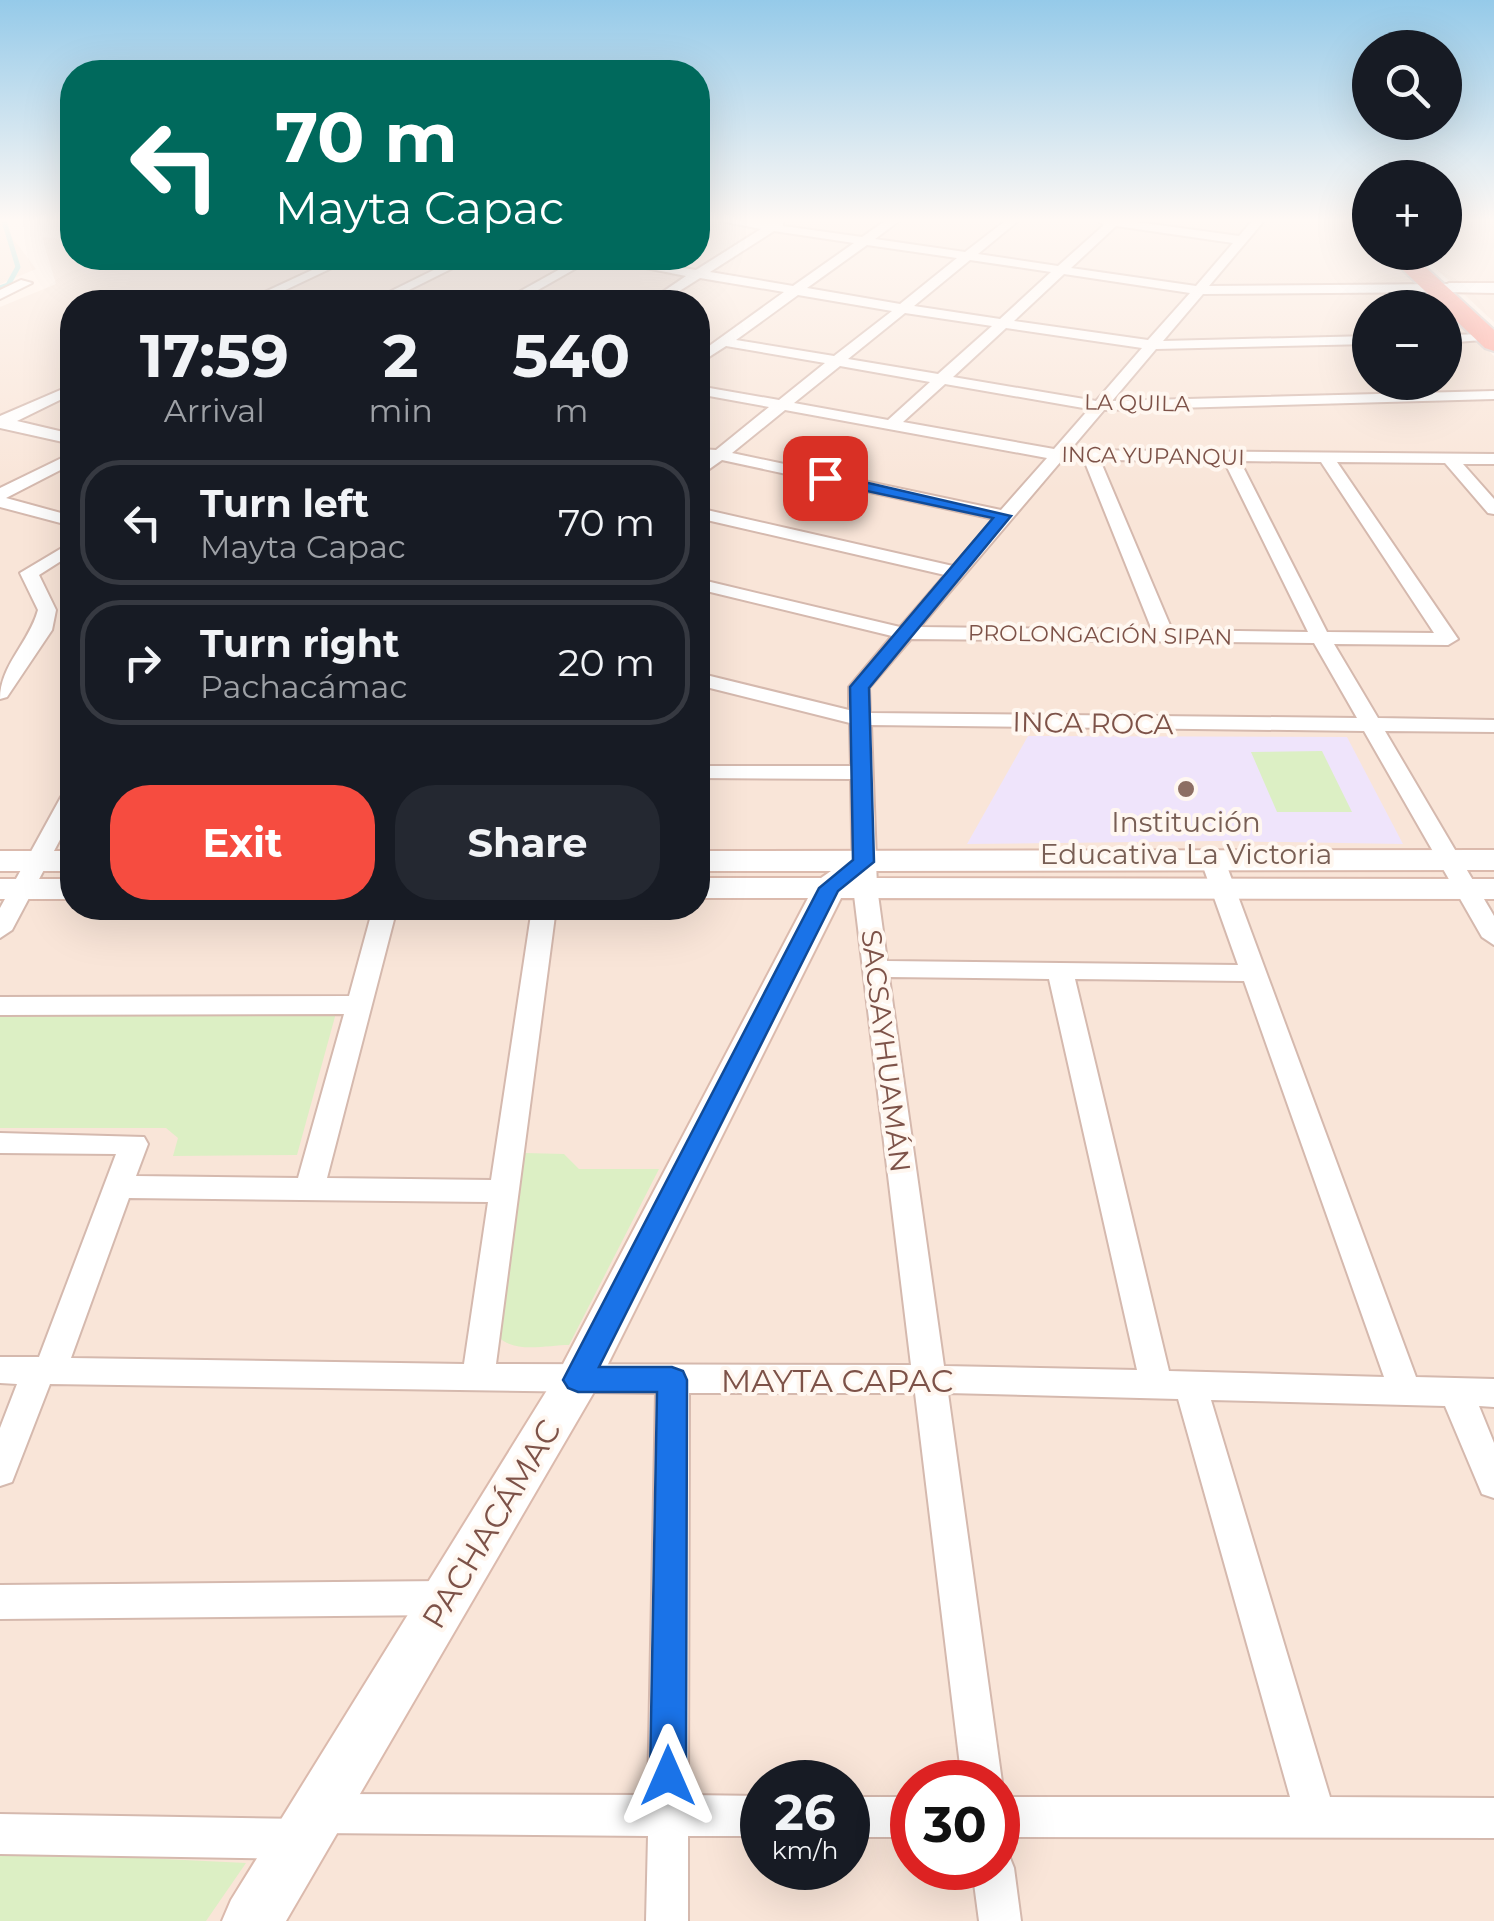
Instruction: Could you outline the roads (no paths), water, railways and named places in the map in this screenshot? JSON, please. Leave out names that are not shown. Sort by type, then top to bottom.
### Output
[{"type":"highway","points":[[1466,311],[1492,336]]},
{"type":"street","points":[[710,352],[768,311]]},
{"type":"street","points":[[710,462],[897,311]]},
{"type":"street","points":[[919,311],[1150,345],[1352,340]]},
{"type":"street","points":[[890,426],[1013,311]]},
{"type":"street","name":"SACSAYHUAMÁN","points":[[979,1760],[875,969],[853,879],[860,773],[860,687],[1180,311]]},
{"type":"street","points":[[1462,338],[1492,336]]},
{"type":"street","name":"LA QUILA","points":[[724,342],[1098,406],[1494,395]]},
{"type":"street","name":"INCA YUPANQUI","points":[[710,392],[1059,455],[1494,459]]},
{"type":"street","points":[[1,422],[60,394]]},
{"type":"street","points":[[1,422],[60,436]]},
{"type":"street","points":[[710,453],[1004,516]]},
{"type":"street","points":[[1091,457],[1164,635]]},
{"type":"street","points":[[1230,458],[1321,638],[1372,727],[1472,880],[1494,936]]},
{"type":"street","name":"PROLONGACIÓN SIPAN","points":[[710,587],[904,634],[1448,639],[1326,458]]},
{"type":"street","points":[[1450,459],[1494,509]]},
{"type":"street","points":[[0,498],[60,465]]},
{"type":"street","points":[[0,498],[60,517]]},
{"type":"street","points":[[710,516],[954,572]]},
{"type":"street","points":[[0,693],[42,630],[47,610],[30,573],[60,555]]},
{"type":"street","name":"INCA ROCA","points":[[710,682],[860,720],[1494,726]]},
{"type":"street","points":[[710,772],[860,773]]},
{"type":"street","points":[[0,930],[20,880],[60,816]]},
{"type":"street","points":[[710,887],[853,879],[1218,875],[1472,880],[1494,860]]},
{"type":"street","points":[[0,861],[20,880],[60,887]]},
{"type":"street","points":[[710,862],[853,879]]},
{"type":"street","points":[[20,880],[60,865]]},
{"type":"street","points":[[1218,875],[1406,1391]]},
{"type":"street","name":"PACHACÁMAC","points":[[252,1921],[578,1380],[853,879]]},
{"type":"street","points":[[310,1190],[381,920]]},
{"type":"street","points":[[478,1378],[542,920]]},
{"type":"street","points":[[875,969],[1254,973]]},
{"type":"street","points":[[1060,971],[1173,1385],[1316,1818]]},
{"type":"street","points":[[0,1006],[356,1005]]},
{"type":"street","points":[[0,1143],[134,1144],[0,1471]]},
{"type":"street","points":[[118,1188],[502,1191]]},
{"type":"street","name":"MAYTA CAPAC","points":[[0,1370],[578,1380],[929,1379],[1494,1393]]},
{"type":"street","points":[[668,1921],[672,1380]]},
{"type":"street","points":[[1456,1392],[1494,1483]]},
{"type":"street","points":[[0,1602],[446,1598]]},
{"type":"street","points":[[0,1834],[740,1816]]},
{"type":"street","points":[[1020,1817],[1494,1818]]},
{"type":"street","points":[[996,1890],[1000,1921]]},
{"type":"place","name":"Institución Educativa La Victoria","points":[[1186,789]]}]
